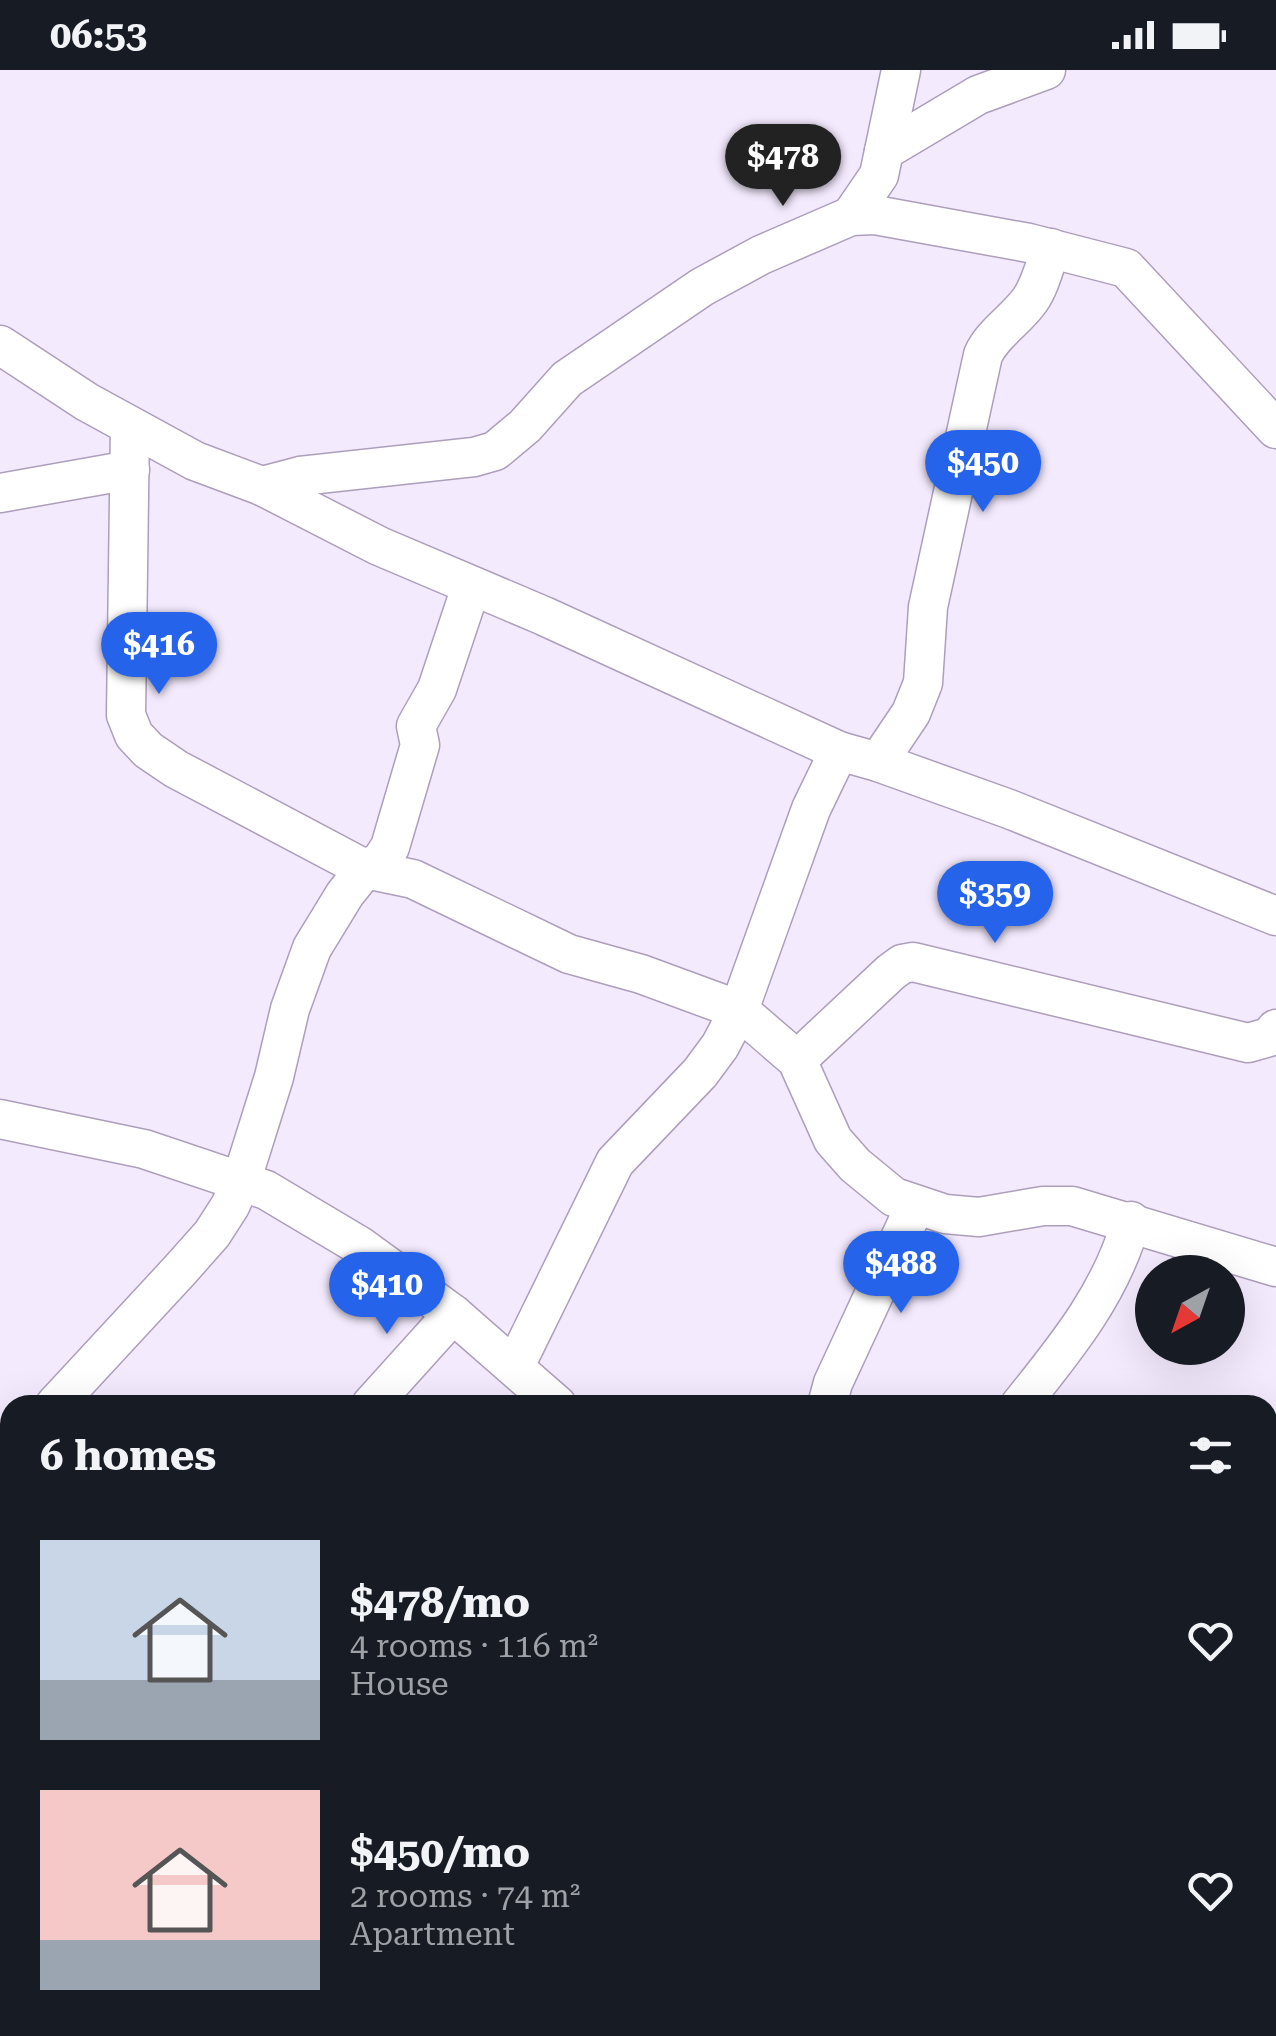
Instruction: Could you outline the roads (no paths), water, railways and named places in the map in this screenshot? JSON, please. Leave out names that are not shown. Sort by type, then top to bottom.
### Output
[{"type":"street","points":[[851,216],[879,176],[901,70]]},
{"type":"street","points":[[884,151],[978,95],[1046,70]]},
{"type":"street","points":[[262,486],[300,476],[474,457],[496,451],[525,426],[567,379],[702,287],[761,255],[851,216],[875,215],[1052,248],[1126,268],[1276,429]]},
{"type":"street","points":[[878,762],[911,712],[922,684],[928,607],[983,355],[989,341],[1014,320],[1033,296],[1052,248]]},
{"type":"street","points":[[0,345],[130,426],[195,461],[262,486],[379,546],[544,616],[839,751],[1010,810],[1276,916]]},
{"type":"street","points":[[130,426],[126,715],[134,735],[148,750],[188,776],[365,869],[413,879],[569,954],[641,974],[738,1010],[797,1060],[833,1140],[880,1187],[915,1206],[978,1217],[1043,1206],[1072,1206],[1276,1267]]},
{"type":"street","points":[[0,493],[130,470]]},
{"type":"street","points":[[64,1395],[212,1234],[241,1182],[274,1078],[290,1009],[312,948],[344,894],[365,869],[380,862],[390,847],[420,746],[416,726],[436,689],[471,587]]},
{"type":"street","points":[[515,1366],[614,1162],[720,1046],[738,1010],[810,809],[839,751]]},
{"type":"street","points":[[797,1060],[891,972],[913,962],[1248,1043],[1269,1037],[1276,1030]]},
{"type":"street","points":[[0,1119],[144,1150],[266,1190],[360,1246],[453,1314],[546,1395]]},
{"type":"street","points":[[830,1395],[915,1206]]},
{"type":"street","points":[[1028,1395],[1091,1311],[1123,1251],[1131,1222]]},
{"type":"street","points":[[380,1395],[453,1314]]}]
